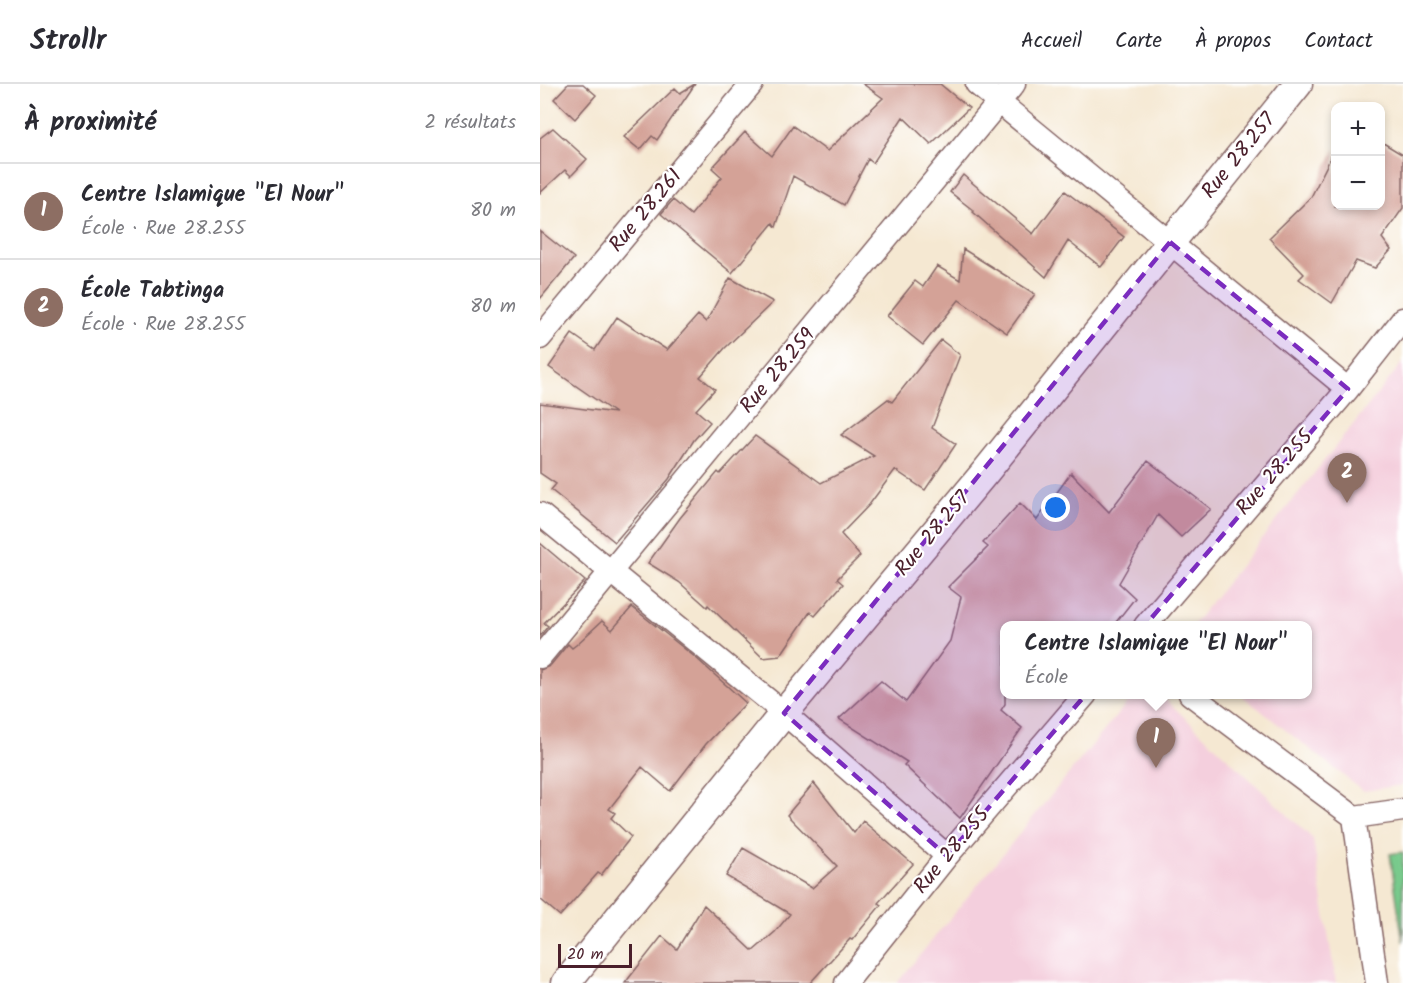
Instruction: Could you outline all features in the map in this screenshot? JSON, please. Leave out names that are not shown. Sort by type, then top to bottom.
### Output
[{"type":"street","name":"Rue 28.261","points":[[540,338],[752,84]]},
{"type":"street","points":[[977,84],[1348,389]]},
{"type":"street","name":"Rue 28.259","points":[[540,657],[1014,84]]},
{"type":"street","name":"Rue 28.257","points":[[566,983],[784,713],[987,470],[1298,84]]},
{"type":"street","name":"Rue 28.255","points":[[1149,621],[1348,389],[1403,319]]},
{"type":"street","points":[[540,514],[784,713],[947,856]]},
{"type":"street","name":"Rue 28.255","points":[[846,983],[947,856],[1082,699]]},
{"type":"street","points":[[1197,699],[1354,817],[1403,810]]},
{"type":"street","points":[[1354,817],[1377,983]]},
{"type":"highlighted area","points":[[1170,242],[1348,389],[947,856],[784,713]]},
{"type":"shaded area","points":[[1403,362],[1403,785],[1363,791],[1246,699],[1312,699],[1312,621],[1196,621]]},
{"type":"shaded area","points":[[1130,699],[1165,699],[1313,839],[1336,983],[897,983]]},
{"type":"green space","points":[[1403,852],[1403,942],[1390,854]]},
{"type":"building","points":[[568,84],[583,84],[596,95],[575,119],[554,99]]},
{"type":"building","points":[[695,84],[657,140],[652,136],[640,150],[624,137],[675,88],[680,93]]},
{"type":"building","points":[[863,84],[940,84],[969,108],[931,144],[903,117],[873,163],[868,159],[844,205],[793,176],[776,227],[773,223],[732,273],[661,214],[673,200],[691,215],[722,177],[712,168],[745,132],[772,156],[793,126],[827,151],[883,98]]},
{"type":"building","points":[[553,128],[587,159],[571,176],[565,170],[540,193],[540,138]]},
{"type":"building","points":[[1385,144],[1403,155],[1403,208],[1382,238],[1391,250],[1375,268],[1356,261],[1332,303],[1299,279],[1304,274],[1269,238],[1311,197],[1331,157],[1331,210],[1385,210]]},
{"type":"building","points":[[963,175],[1033,234],[1065,191],[1124,237],[1101,267],[1068,241],[1046,277],[950,192]]},
{"type":"building","points":[[540,231],[574,258],[540,299]]},
{"type":"building","points":[[963,249],[1035,294],[1007,333],[959,300],[923,345],[887,316],[915,281],[923,287],[937,266],[960,280]]},
{"type":"building","points":[[730,278],[773,302],[725,348],[700,377],[715,389],[696,410],[710,422],[694,440],[669,479],[615,542],[551,490],[556,484],[540,473],[540,403],[615,413],[549,367],[572,334],[595,350],[617,317],[667,350],[698,315],[706,322]]},
{"type":"building","points":[[941,340],[960,355],[932,428],[956,444],[925,490],[895,470],[869,505],[841,534],[860,556],[837,579],[843,584],[815,616],[810,612],[780,656],[763,658],[708,605],[707,607],[679,582],[648,563],[680,518],[718,472],[720,474],[755,436],[821,483],[874,456],[841,435],[888,399],[892,402]]},
{"type":"building","points":[[1148,461],[1211,509],[1181,537],[1158,515],[1119,583],[1135,598],[1117,621],[1000,621],[1000,699],[1005,699],[1001,710],[1022,728],[960,818],[904,765],[907,762],[839,719],[881,681],[906,702],[950,641],[961,597],[948,587],[988,547],[983,543],[1020,503],[1037,520],[1071,473],[1109,512]]},
{"type":"building","points":[[540,543],[585,581],[544,623],[548,626],[540,636]]},
{"type":"building","points":[[632,607],[696,658],[746,703],[706,744],[670,791],[642,767],[609,809],[615,813],[611,818],[631,837],[601,875],[598,873],[560,916],[540,899],[540,670],[550,666],[568,644],[572,648],[602,621],[612,630]]},
{"type":"building","points":[[814,783],[854,833],[863,821],[913,864],[878,903],[881,905],[852,940],[850,939],[810,983],[625,983],[662,936],[677,949],[704,905],[753,951],[775,932],[790,914],[726,876],[743,848],[812,888],[837,866],[787,815]]},
{"type":"place","name":"École Tabtinga","points":[[1347,503]]},
{"type":"place","name":"Centre Islamique \"El Nour\"","points":[[1156,768]]}]
